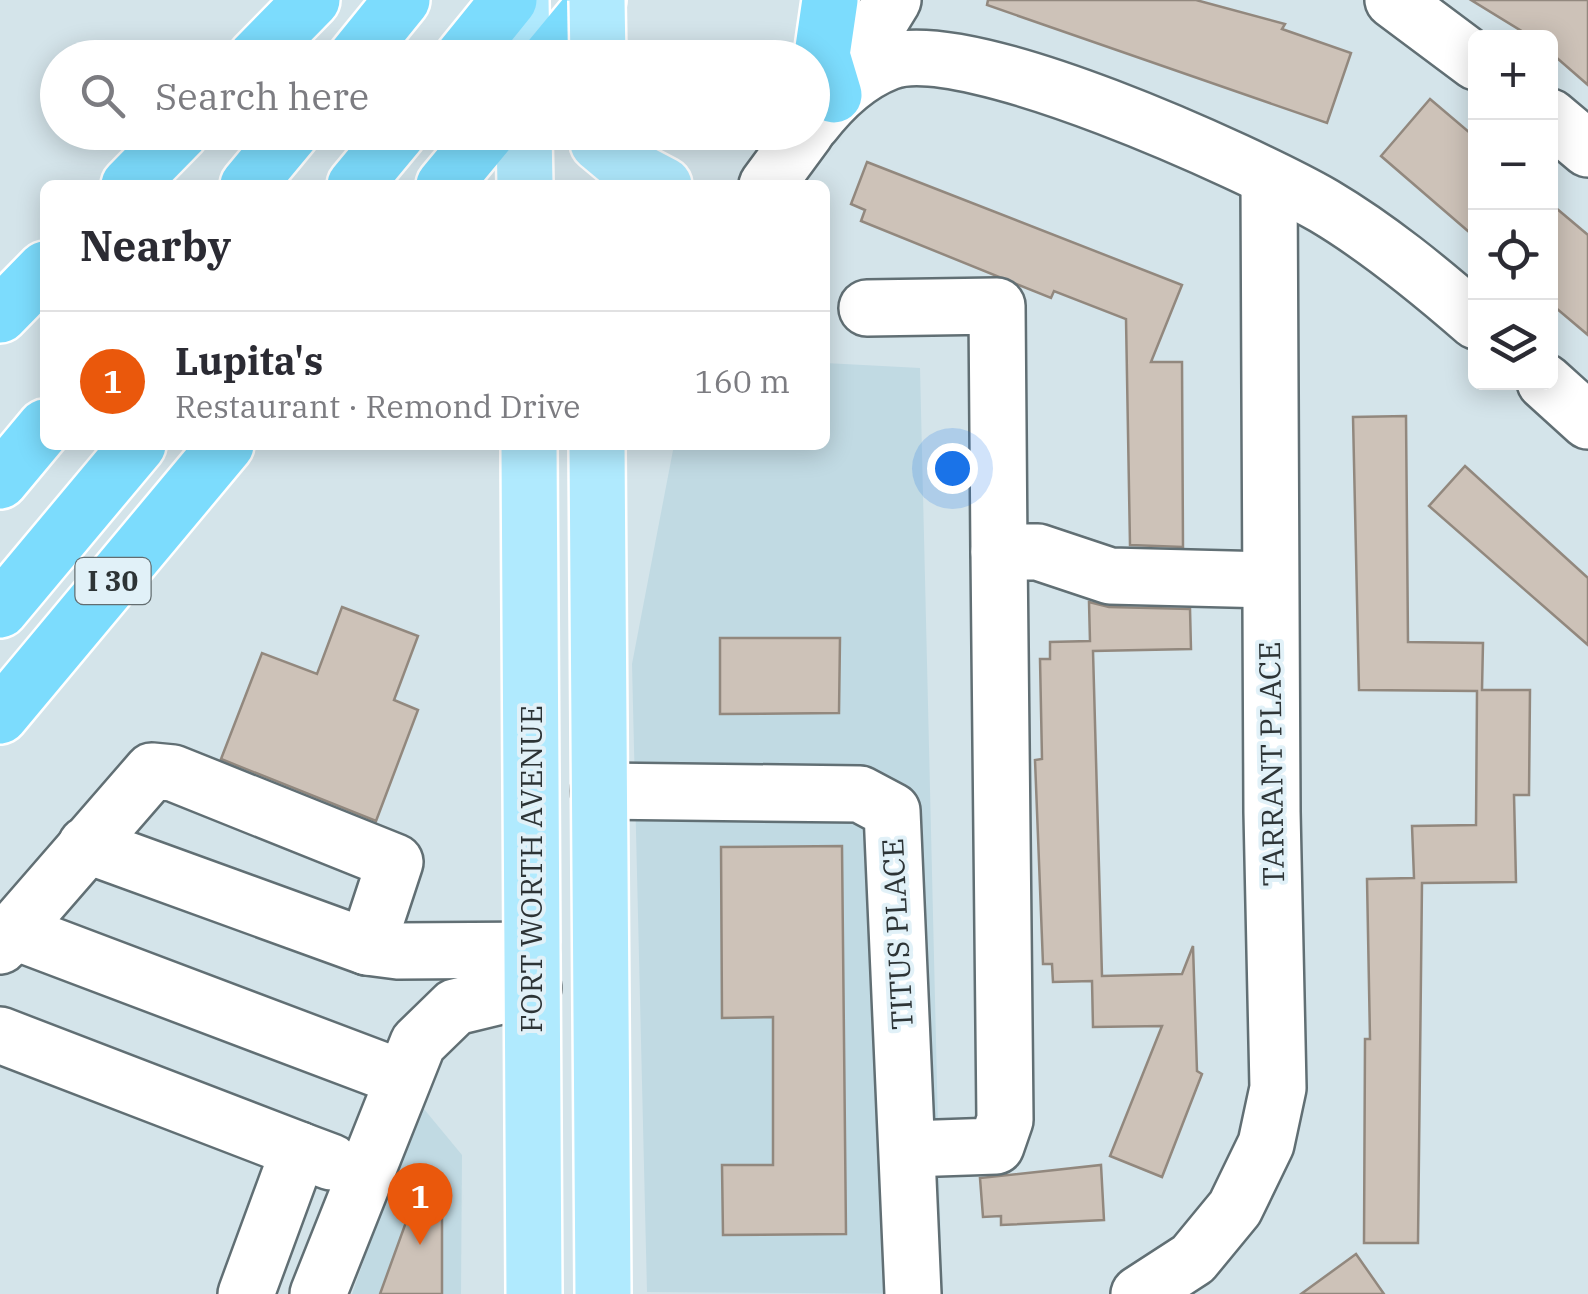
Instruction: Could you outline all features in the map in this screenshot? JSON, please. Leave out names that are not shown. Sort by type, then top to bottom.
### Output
[{"type":"highway","points":[[273,40],[312,0]]},
{"type":"highway","points":[[370,40],[402,0]]},
{"type":"highway","points":[[477,40],[510,0]]},
{"type":"highway","points":[[565,40],[598,0]]},
{"type":"highway","points":[[824,40],[830,0]]},
{"type":"highway","points":[[133,180],[163,150]]},
{"type":"highway","points":[[252,180],[277,150]]},
{"type":"highway","points":[[360,180],[384,150]]},
{"type":"highway","points":[[448,180],[473,150]]},
{"type":"highway","points":[[0,316],[40,274]]},
{"type":"highway","points":[[0,481],[40,434]]},
{"type":"highway","points":[[0,610],[134,450]]},
{"type":"highway","name":"I 30","points":[[0,716],[222,450]]},
{"type":"main road","points":[[521,0],[522,40]]},
{"type":"main road","points":[[598,0],[598,40]]},
{"type":"main road","points":[[524,150],[525,180]]},
{"type":"main road","points":[[598,154],[654,180]]},
{"type":"main road","name":"FORT WORTH AVENUE","points":[[529,450],[534,1294]]},
{"type":"main road","points":[[602,462],[598,691],[602,1294]]},
{"type":"main road","points":[[531,691],[598,691]]},
{"type":"main road","points":[[533,969],[600,987]]},
{"type":"street","points":[[830,99],[894,0]]},
{"type":"street","points":[[1393,0],[1468,56]]},
{"type":"street","points":[[830,108],[889,62],[944,60],[1007,73],[1140,121],[1324,206],[1380,244],[1468,315]]},
{"type":"street","points":[[1552,120],[1588,149]]},
{"type":"street","points":[[771,180],[793,150]]},
{"type":"street","name":"TARRANT PLACE","points":[[1139,1294],[1193,1259],[1236,1208],[1266,1144],[1278,1088],[1269,180]]},
{"type":"street","points":[[867,308],[996,306],[1005,1120],[996,1146],[908,1149]]},
{"type":"street","points":[[1553,390],[1588,421]]},
{"type":"street","points":[[1000,552],[1038,552],[1110,576],[1270,580]]},
{"type":"street","points":[[366,946],[395,862],[173,773],[152,771],[6,938],[402,1078]]},
{"type":"street","name":"TITUS PLACE","points":[[599,791],[860,794],[892,812],[912,1294]]},
{"type":"street","points":[[86,845],[366,946],[533,969]]},
{"type":"street","points":[[318,1294],[418,1043],[455,1006],[533,969]]},
{"type":"street","points":[[0,1036],[363,1174]]},
{"type":"street","points":[[246,1294],[300,1150]]},
{"type":"shaded area","points":[[830,363],[920,368],[942,1294],[647,1292],[632,664],[673,450],[830,450]]},
{"type":"shaded area","points":[[419,1103],[462,1155],[461,1294],[352,1294]]},
{"type":"building","points":[[988,0],[1196,0],[1285,24],[1282,29],[1351,53],[1327,123],[987,5]]},
{"type":"building","points":[[1471,0],[1588,0],[1588,85],[1558,59],[1558,30],[1520,30]]},
{"type":"building","points":[[1430,99],[1468,131],[1468,231],[1381,156]]},
{"type":"building","points":[[867,162],[1182,285],[1151,362],[1182,362],[1183,547],[1130,545],[1126,319],[1054,291],[1051,298],[861,221],[865,210],[851,204]]},
{"type":"building","points":[[1558,210],[1588,235],[1588,335],[1558,310]]},
{"type":"building","points":[[1406,416],[1408,642],[1483,643],[1482,690],[1530,690],[1529,795],[1514,795],[1516,882],[1422,883],[1418,1243],[1364,1243],[1365,1039],[1370,1039],[1367,879],[1414,878],[1412,826],[1476,825],[1477,691],[1359,690],[1353,417]]},
{"type":"building","points":[[1465,466],[1588,578],[1588,645],[1429,506]]},
{"type":"building","points":[[1089,602],[1109,607],[1190,609],[1191,649],[1093,651],[1102,976],[1182,974],[1193,946],[1197,1071],[1202,1074],[1162,1177],[1110,1156],[1162,1026],[1093,1027],[1092,981],[1053,982],[1052,964],[1043,964],[1035,760],[1042,759],[1040,659],[1050,659],[1050,642],[1090,641]]},
{"type":"building","points":[[342,607],[418,636],[394,700],[418,710],[376,821],[221,759],[262,653],[317,674]]},
{"type":"building","points":[[720,638],[840,638],[839,713],[720,714]]},
{"type":"building","points":[[842,846],[846,1234],[723,1235],[722,1165],[773,1165],[773,1017],[722,1018],[721,847]]},
{"type":"building","points":[[1101,1165],[1104,1220],[1001,1225],[1001,1216],[983,1217],[980,1178]]},
{"type":"building","points":[[418,1189],[442,1196],[442,1294],[380,1294]]},
{"type":"building","points":[[1356,1254],[1384,1294],[1301,1294]]},
{"type":"place","name":"Lupita's","points":[[420,1245]]}]
